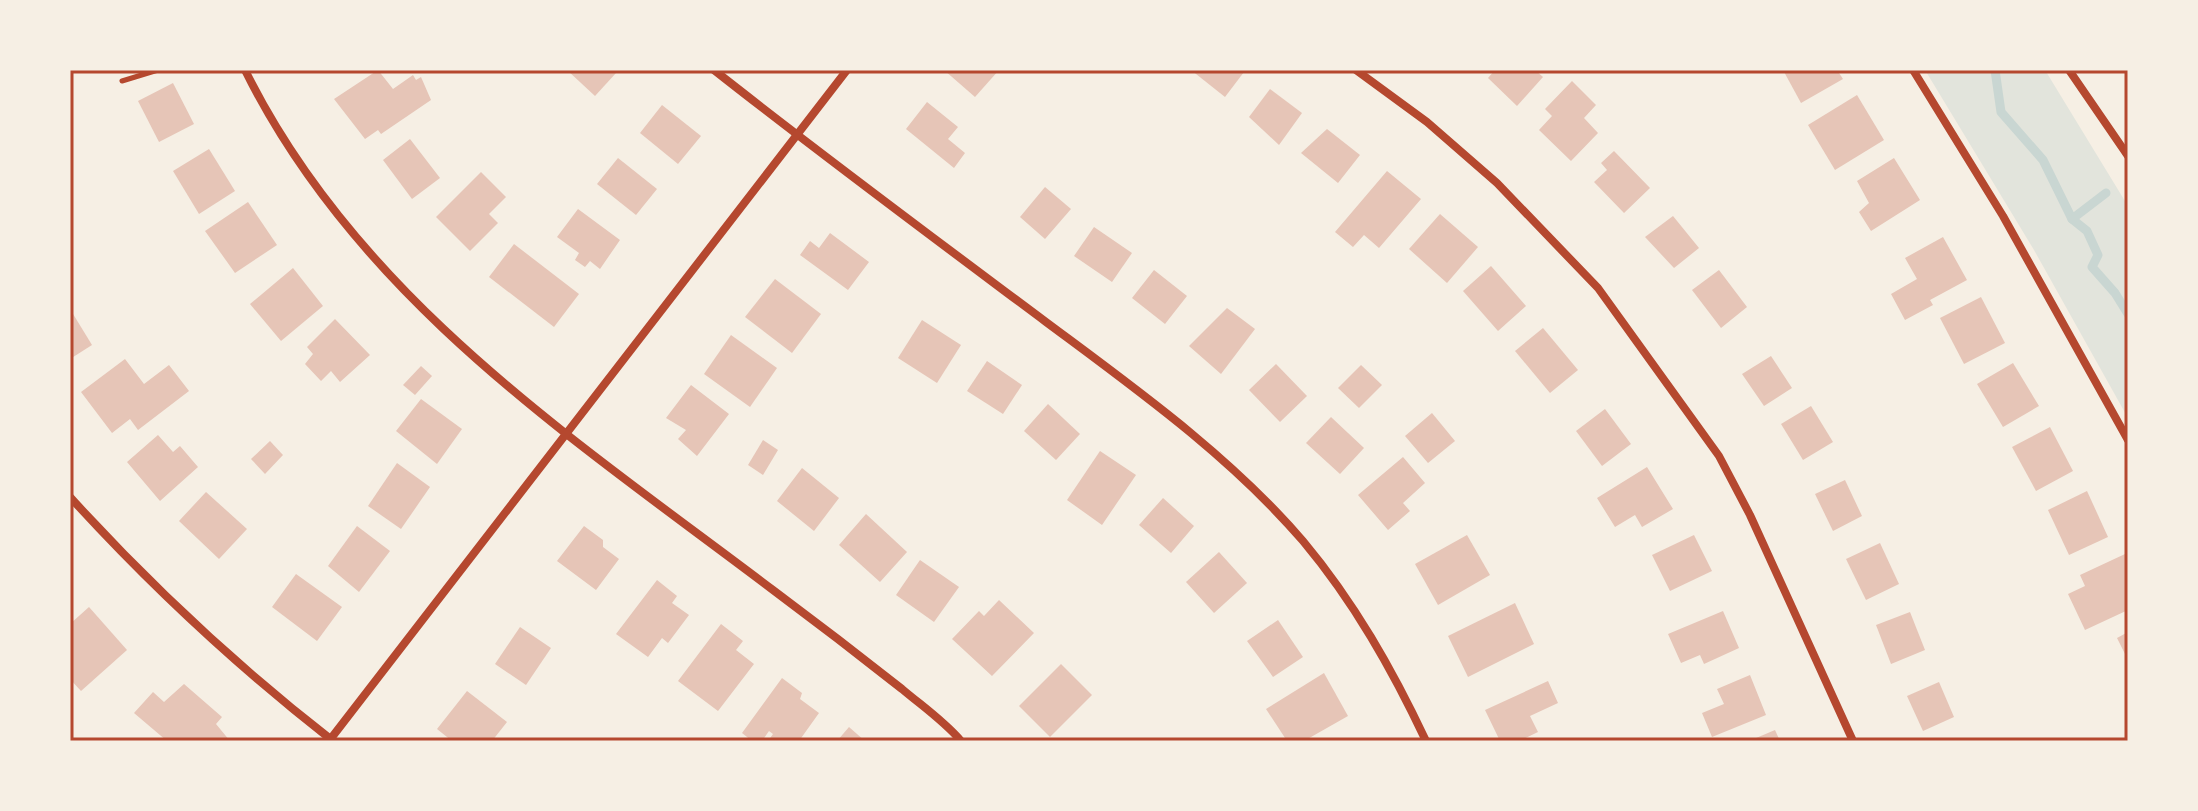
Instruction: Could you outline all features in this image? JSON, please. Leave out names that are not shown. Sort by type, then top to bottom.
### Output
[{"type":"street","points":[[245,70],[264,109],[381,269],[459,346],[566,433],[859,655],[961,741]]},
{"type":"street","points":[[714,70],[1141,393],[1249,484],[1301,539],[1355,611],[1387,659],[1426,741]]},
{"type":"street","points":[[70,497],[122,554],[231,658],[331,740],[847,70]]},
{"type":"street","points":[[1356,70],[1427,122],[1497,183],[1598,288],[1719,456],[1750,515],[1853,741]]},
{"type":"street","points":[[1913,70],[1995,202],[2128,440]]},
{"type":"street","points":[[2069,70],[2128,156]]},
{"type":"path","points":[[122,81],[158,70]]},
{"type":"shaded area","points":[[1925,70],[2045,70],[2128,206],[2128,418],[2034,250]]},
{"type":"building","points":[[378,70],[393,89],[413,75],[416,80],[421,77],[431,100],[381,134],[378,130],[365,139],[334,99]]},
{"type":"building","points":[[567,70],[613,70],[616,73],[595,96]]},
{"type":"building","points":[[944,70],[999,70],[975,97]]},
{"type":"building","points":[[1191,70],[1241,70],[1244,72],[1225,97]]},
{"type":"building","points":[[1495,70],[1535,70],[1543,77],[1517,106],[1488,78]]},
{"type":"building","points":[[1783,70],[1837,70],[1843,79],[1801,103]]},
{"type":"building","points":[[1572,81],[1596,105],[1584,118],[1598,133],[1571,161],[1539,130],[1552,116],[1545,109]]},
{"type":"building","points":[[173,83],[194,124],[159,142],[138,101]]},
{"type":"building","points":[[1270,89],[1302,113],[1279,145],[1249,117]]},
{"type":"building","points":[[1857,95],[1884,140],[1835,170],[1808,125]]},
{"type":"building","points":[[927,102],[958,127],[948,139],[965,153],[954,168],[906,129]]},
{"type":"building","points":[[662,105],[701,136],[678,164],[640,133]]},
{"type":"building","points":[[1327,129],[1360,155],[1338,183],[1301,153]]},
{"type":"building","points":[[410,139],[440,178],[412,199],[383,160]]},
{"type":"building","points":[[209,149],[235,191],[199,214],[173,171]]},
{"type":"building","points":[[1614,151],[1650,188],[1624,213],[1594,182],[1607,170],[1601,163]]},
{"type":"building","points":[[618,158],[657,189],[636,215],[597,184]]},
{"type":"building","points":[[1894,158],[1920,200],[1871,231],[1859,212],[1869,203],[1857,181]]},
{"type":"building","points":[[1387,171],[1421,199],[1379,248],[1364,235],[1353,247],[1335,232]]},
{"type":"building","points":[[481,172],[506,197],[489,214],[498,223],[470,251],[436,217]]},
{"type":"building","points":[[1045,187],[1071,209],[1045,239],[1020,217]]},
{"type":"building","points":[[248,202],[277,245],[235,273],[205,231]]},
{"type":"building","points":[[578,209],[620,240],[600,269],[590,261],[585,267],[575,260],[579,253],[557,237]]},
{"type":"building","points":[[1440,214],[1478,247],[1447,283],[1409,249]]},
{"type":"building","points":[[1673,216],[1699,248],[1674,268],[1645,237]]},
{"type":"building","points":[[1094,227],[1132,253],[1112,282],[1074,256]]},
{"type":"building","points":[[830,233],[869,262],[848,290],[800,255],[810,241],[819,248]]},
{"type":"building","points":[[1943,237],[1967,280],[1930,300],[1933,305],[1905,320],[1891,294],[1917,279],[1905,258]]},
{"type":"building","points":[[514,244],[579,294],[554,327],[489,277]]},
{"type":"building","points":[[1491,266],[1526,306],[1498,331],[1463,291]]},
{"type":"building","points":[[293,268],[323,306],[281,341],[250,304]]},
{"type":"building","points":[[1154,270],[1187,296],[1165,324],[1132,298]]},
{"type":"building","points":[[1719,270],[1747,307],[1721,328],[1692,290]]},
{"type":"building","points":[[775,279],[821,314],[792,353],[745,317]]},
{"type":"building","points":[[1981,297],[2005,343],[1964,364],[1940,318]]},
{"type":"building","points":[[1227,308],[1255,329],[1221,374],[1189,346]]},
{"type":"building","points":[[70,309],[92,345],[70,359]]},
{"type":"building","points":[[335,319],[370,355],[340,382],[331,371],[321,381],[305,364],[313,354],[307,347]]},
{"type":"building","points":[[922,320],[961,345],[937,383],[898,358]]},
{"type":"building","points":[[1543,328],[1578,370],[1550,393],[1515,351]]},
{"type":"building","points":[[731,335],[777,368],[750,407],[704,374]]},
{"type":"building","points":[[1771,356],[1792,388],[1764,406],[1742,374]]},
{"type":"building","points":[[125,359],[144,384],[169,365],[189,391],[138,430],[130,419],[112,433],[81,392]]},
{"type":"building","points":[[987,361],[1022,385],[1003,414],[967,391]]},
{"type":"building","points":[[2013,363],[2039,406],[2003,427],[1977,384]]},
{"type":"building","points":[[1276,364],[1307,396],[1280,422],[1249,390]]},
{"type":"building","points":[[1361,365],[1382,385],[1359,408],[1338,388]]},
{"type":"building","points":[[421,366],[432,376],[415,395],[403,385]]},
{"type":"building","points":[[691,385],[729,414],[697,456],[678,439],[686,430],[666,418]]},
{"type":"building","points":[[421,399],[462,429],[437,464],[396,431]]},
{"type":"building","points":[[1048,404],[1080,434],[1056,460],[1024,431]]},
{"type":"building","points":[[1811,406],[1833,442],[1803,460],[1781,424]]},
{"type":"building","points":[[1605,409],[1631,444],[1602,466],[1576,431]]},
{"type":"building","points":[[1432,413],[1455,441],[1428,463],[1405,436]]},
{"type":"building","points":[[1331,417],[1364,448],[1340,474],[1306,443]]},
{"type":"building","points":[[2050,427],[2073,471],[2036,491],[2012,447]]},
{"type":"building","points":[[158,435],[173,452],[180,446],[198,467],[160,501],[127,462]]},
{"type":"building","points":[[763,440],[778,450],[763,475],[748,465]]},
{"type":"building","points":[[270,441],[283,455],[265,474],[251,459]]},
{"type":"building","points":[[1100,451],[1136,475],[1102,525],[1067,500]]},
{"type":"building","points":[[1403,457],[1425,483],[1403,503],[1410,511],[1388,530],[1358,495]]},
{"type":"building","points":[[397,463],[430,487],[401,529],[368,506]]},
{"type":"building","points":[[1647,467],[1673,509],[1642,527],[1635,515],[1615,527],[1597,498]]},
{"type":"building","points":[[802,468],[839,498],[814,531],[777,501]]},
{"type":"building","points":[[1845,480],[1862,516],[1833,531],[1815,494]]},
{"type":"building","points":[[2087,491],[2108,537],[2069,555],[2048,510]]},
{"type":"building","points":[[206,492],[247,529],[219,559],[179,521]]},
{"type":"building","points":[[1163,498],[1194,526],[1171,553],[1139,525]]},
{"type":"building","points":[[866,514],[907,552],[880,582],[839,545]]},
{"type":"building","points":[[357,526],[390,551],[359,592],[328,566]]},
{"type":"building","points":[[584,526],[603,540],[603,547],[619,559],[596,590],[557,561]]},
{"type":"building","points":[[1467,535],[1490,575],[1438,605],[1415,564]]},
{"type":"building","points":[[1694,535],[1712,571],[1670,591],[1652,555]]},
{"type":"building","points":[[1880,543],[1899,584],[1866,600],[1846,559]]},
{"type":"building","points":[[1219,552],[1247,583],[1214,613],[1186,582]]},
{"type":"building","points":[[2125,554],[2128,562],[2128,610],[2085,630],[2068,594],[2085,586],[2080,575]]},
{"type":"building","points":[[920,560],[959,587],[934,622],[896,595]]},
{"type":"building","points":[[296,574],[342,607],[317,641],[272,607]]},
{"type":"building","points":[[657,580],[677,596],[672,603],[689,615],[668,643],[662,638],[648,657],[616,634]]},
{"type":"building","points":[[999,600],[1034,633],[992,676],[952,639],[979,611],[984,616]]},
{"type":"building","points":[[1515,603],[1534,644],[1468,677],[1448,636]]},
{"type":"building","points":[[89,607],[127,650],[81,691],[70,679],[70,624]]},
{"type":"building","points":[[1723,611],[1739,648],[1704,664],[1700,655],[1681,663],[1668,634]]},
{"type":"building","points":[[1910,612],[1925,650],[1891,664],[1876,625]]},
{"type":"building","points":[[1278,620],[1303,657],[1273,677],[1247,641]]},
{"type":"building","points":[[721,624],[743,641],[736,650],[754,664],[718,711],[678,681]]},
{"type":"building","points":[[520,627],[551,648],[526,685],[495,664]]},
{"type":"building","points":[[2128,632],[2128,660],[2117,638]]},
{"type":"building","points":[[1061,664],[1092,695],[1050,737],[1019,706]]},
{"type":"building","points":[[1324,673],[1348,716],[1304,741],[1287,741],[1266,709]]},
{"type":"building","points":[[1750,675],[1766,715],[1712,737],[1702,713],[1724,704],[1717,689]]},
{"type":"building","points":[[782,678],[802,693],[800,699],[819,713],[799,741],[768,741],[773,734],[769,731],[762,741],[752,741],[742,733]]},
{"type":"building","points":[[1548,681],[1558,703],[1530,716],[1538,732],[1519,741],[1500,741],[1485,710]]},
{"type":"building","points":[[1939,682],[1954,717],[1923,731],[1907,696]]},
{"type":"building","points":[[184,684],[222,717],[216,724],[230,741],[167,741],[134,713],[153,692],[164,702]]},
{"type":"building","points":[[467,691],[507,722],[492,741],[452,741],[437,729]]},
{"type":"building","points":[[849,727],[865,741],[837,741]]},
{"type":"building","points":[[1775,730],[1780,741],[1749,741]]},
{"type":"waterway","points":[[1995,70],[2001,112],[2043,160],[2072,219],[2087,231],[2098,255],[2092,267],[2115,293],[2128,314]]},
{"type":"waterway","points":[[2072,219],[2106,193]]}]
